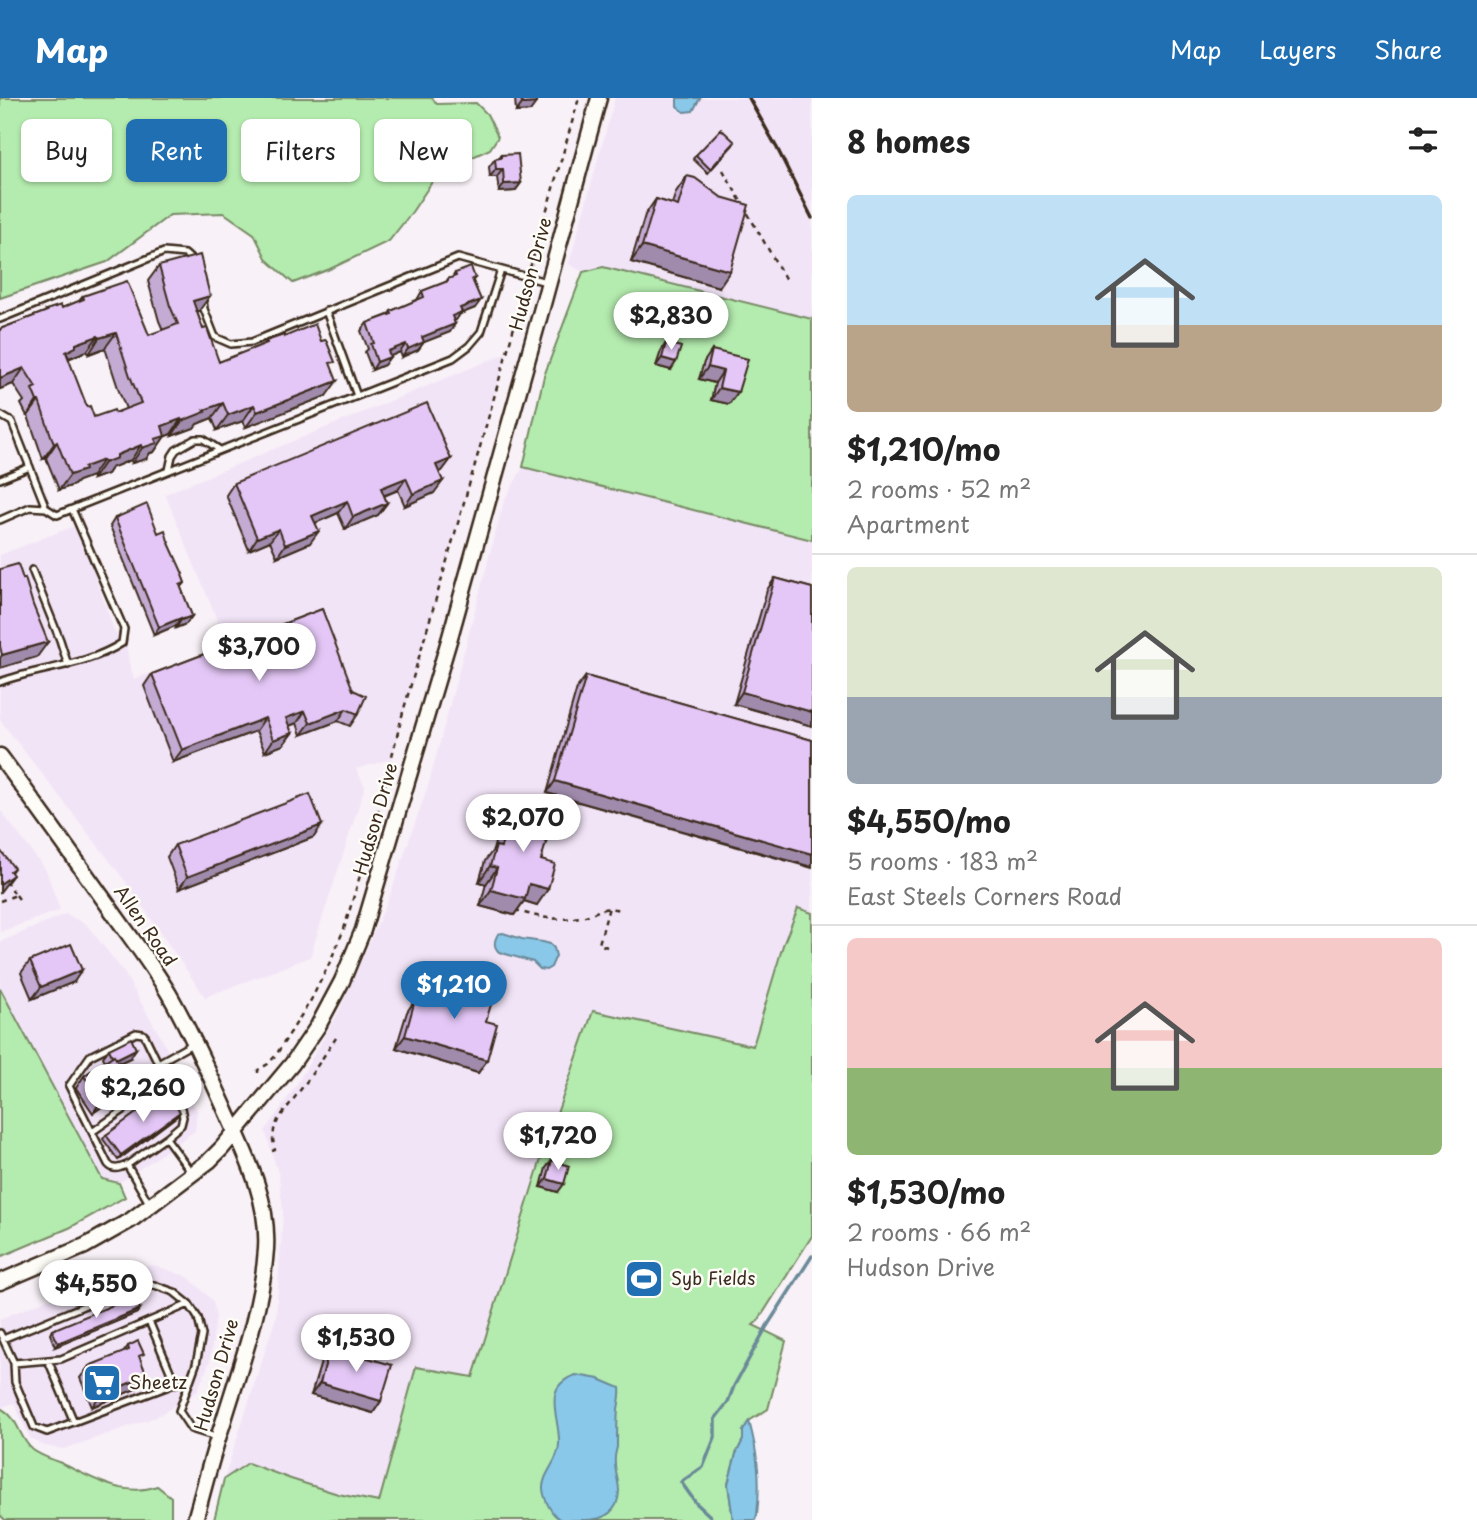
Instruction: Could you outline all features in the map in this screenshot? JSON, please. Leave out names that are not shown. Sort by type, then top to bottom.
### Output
[{"type":"main road","name":"Hudson Drive","points":[[194,1520],[248,1342],[260,1293],[265,1250],[264,1210],[260,1190],[235,1131],[292,1063],[318,1026],[342,981],[363,930],[450,637],[599,98]]},
{"type":"main road","name":"Allen Road","points":[[0,756],[168,993],[235,1131]]},
{"type":"main road","points":[[0,1282],[85,1246],[131,1220],[192,1174],[222,1148],[235,1131]]},
{"type":"lane","points":[[0,319],[164,252],[185,254],[198,266]]},
{"type":"lane","points":[[201,288],[204,309],[215,337],[231,344],[252,342],[458,258],[549,283]]},
{"type":"lane","points":[[0,520],[30,507],[46,508],[57,515],[453,358],[470,346],[481,332],[500,270]]},
{"type":"lane","points":[[326,312],[357,397]]},
{"type":"lane","points":[[0,415],[12,422],[46,508]]},
{"type":"lane","points":[[169,470],[176,450],[195,439],[203,439],[220,450]]},
{"type":"lane","points":[[0,479],[30,467]]},
{"type":"lane","points":[[0,682],[17,675],[68,665],[107,653],[122,643],[124,629],[72,509]]},
{"type":"lane","points":[[32,570],[68,665]]},
{"type":"lane","points":[[140,1033],[145,1036],[158,1063],[181,1108],[181,1125],[127,1164],[117,1169],[112,1168],[69,1086],[90,1056],[140,1033]]},
{"type":"lane","points":[[158,1063],[194,1043]]},
{"type":"lane","points":[[92,1132],[167,1080]]},
{"type":"lane","points":[[166,1138],[192,1174]]},
{"type":"lane","points":[[127,1164],[150,1205]]},
{"type":"lane","points":[[191,1378],[47,1432],[34,1427],[15,1382],[14,1363],[1,1335],[127,1288],[154,1285],[174,1292],[189,1304],[198,1318],[202,1335],[196,1364],[191,1378],[179,1411],[191,1429],[218,1437]]},
{"type":"lane","points":[[14,1363],[61,1359],[189,1304]]},
{"type":"lane","points":[[149,1321],[176,1383]]},
{"type":"lane","points":[[48,1360],[74,1422]]},
{"type":"path","points":[[258,1073],[258,1070],[276,1055],[311,1000],[344,929],[373,832],[403,712],[579,98]]},
{"type":"path","points":[[723,170],[787,282]]},
{"type":"path","points":[[0,874],[21,902]]},
{"type":"path","points":[[0,901],[16,895]]},
{"type":"path","points":[[607,947],[599,944],[609,907]]},
{"type":"path","points":[[515,910],[549,919],[586,916],[609,907],[619,910]]},
{"type":"path","points":[[272,1151],[275,1150],[273,1140],[278,1120],[336,1038]]},
{"type":"shaded area","points":[[615,98],[812,98],[812,319],[604,267],[583,272],[569,264]]},
{"type":"shaded area","points":[[507,353],[391,759],[356,769],[365,786],[310,957],[205,997],[120,874],[0,720],[0,555],[77,525],[115,633],[125,636],[134,679],[229,644],[165,494]]},
{"type":"shaded area","points":[[523,467],[812,540],[812,913],[798,909],[783,945],[753,1046],[593,1011],[541,1159],[473,1377],[416,1368],[379,1502],[338,1494],[248,1463],[224,1479],[276,1317],[283,1212],[279,1176],[265,1131],[295,1087],[338,1013],[389,898],[429,783],[504,501]]},
{"type":"shaded area","points":[[0,810],[46,870],[60,910],[0,932]]},
{"type":"shaded area","points":[[65,914],[86,924],[123,971],[163,1041],[197,1111],[195,1131],[119,1183],[103,1180],[0,988],[0,942]]},
{"type":"shaded area","points":[[154,1265],[188,1277],[213,1301],[216,1317],[210,1361],[197,1392],[156,1417],[64,1449],[44,1446],[30,1438],[14,1403],[0,1408],[0,1319],[106,1275]]},
{"type":"green space","points":[[0,98],[432,98],[437,104],[476,103],[487,114],[498,137],[490,149],[472,157],[472,119],[374,119],[374,182],[432,182],[389,241],[293,283],[267,260],[254,234],[224,213],[170,215],[107,262],[0,298]]},
{"type":"green space","points":[[603,267],[812,319],[812,540],[523,467],[544,376],[583,272]]},
{"type":"green space","name":"Syb Fields","points":[[798,908],[812,913],[812,1236],[753,1325],[786,1341],[768,1409],[749,1421],[736,1454],[728,1484],[733,1520],[214,1520],[224,1479],[248,1463],[338,1494],[379,1502],[416,1367],[473,1377],[541,1159],[593,1011],[753,1046],[783,945]]},
{"type":"green space","points":[[0,988],[102,1179],[119,1183],[125,1197],[69,1228],[0,1257]]},
{"type":"green space","points":[[0,1408],[11,1417],[28,1445],[40,1454],[109,1485],[133,1490],[157,1486],[171,1497],[171,1520],[5,1520],[0,1515]]},
{"type":"water","points":[[677,98],[700,98],[693,111],[684,112],[677,106]]},
{"type":"water","points":[[498,934],[550,944],[556,956],[551,967],[540,969],[533,962],[499,952],[495,941]]},
{"type":"water","points":[[576,1375],[599,1379],[620,1388],[615,1455],[619,1492],[616,1505],[609,1514],[589,1520],[562,1520],[549,1507],[543,1483],[559,1447],[555,1393],[565,1380]]},
{"type":"water","points":[[749,1421],[758,1468],[757,1515],[755,1520],[733,1520],[728,1484],[736,1454],[743,1440],[743,1431]]},
{"type":"building","points":[[521,98],[536,98],[536,103],[522,104]]},
{"type":"building","points":[[721,129],[735,142],[710,169],[696,155]]},
{"type":"building","points":[[518,154],[521,183],[504,184],[503,169],[496,169],[495,159],[501,158],[501,155]]},
{"type":"building","points":[[687,176],[695,178],[721,197],[749,205],[730,271],[642,246],[656,199],[678,206]]},
{"type":"building","points":[[200,255],[210,296],[193,301],[203,329],[207,328],[219,362],[267,343],[266,341],[284,337],[315,324],[321,341],[326,340],[335,362],[330,363],[337,381],[257,412],[254,405],[228,415],[223,403],[182,421],[181,419],[162,426],[165,436],[155,439],[157,443],[142,448],[141,445],[117,455],[117,458],[104,463],[103,460],[70,475],[57,442],[54,444],[32,389],[36,387],[24,368],[0,378],[0,329],[46,310],[61,305],[62,308],[84,299],[83,296],[127,281],[149,335],[178,324],[159,266]],"holes":[[[116,333],[141,403],[115,413],[114,410],[94,417],[90,406],[87,407],[66,352],[76,347],[76,344]]]},
{"type":"building","points":[[471,267],[475,278],[472,279],[481,300],[460,308],[462,312],[452,316],[455,324],[422,337],[424,342],[408,349],[406,344],[388,351],[390,357],[377,362],[367,323],[392,314],[391,311],[424,297],[422,291],[448,281],[456,276],[455,273]]},
{"type":"building","points":[[666,343],[681,347],[676,362],[662,358]]},
{"type":"building","points":[[712,350],[748,359],[738,392],[719,388],[723,371],[708,367]]},
{"type":"building","points":[[427,403],[451,459],[436,465],[443,481],[413,494],[406,478],[381,488],[387,503],[353,517],[347,501],[312,516],[319,531],[285,545],[279,529],[257,538],[234,483]]},
{"type":"building","points":[[147,504],[158,533],[165,530],[183,574],[185,583],[180,585],[192,616],[159,627],[115,518]]},
{"type":"building","points":[[18,564],[48,642],[2,655],[0,569]]},
{"type":"building","points":[[775,578],[812,588],[812,712],[742,692]]},
{"type":"building","points":[[322,609],[353,690],[366,696],[358,714],[346,709],[310,723],[305,711],[286,718],[292,733],[273,740],[265,718],[182,750],[152,674]]},
{"type":"building","points":[[586,676],[812,740],[812,854],[555,781]]},
{"type":"building","points":[[310,794],[322,825],[187,877],[175,845]]},
{"type":"building","points":[[512,805],[548,815],[546,820],[552,822],[541,860],[555,864],[548,889],[529,884],[525,899],[491,890],[497,868],[490,866],[496,846],[501,847]]},
{"type":"building","points":[[0,850],[14,868],[10,871],[13,875],[0,884]]},
{"type":"building","points":[[71,944],[82,970],[41,987],[30,961]]},
{"type":"building","points":[[432,980],[493,998],[486,1021],[497,1024],[487,1060],[405,1036],[415,1000],[426,1003]]},
{"type":"building","points":[[131,1038],[136,1049],[116,1059],[112,1056],[109,1049]]},
{"type":"building","points":[[114,1055],[127,1073],[126,1084],[101,1101],[84,1076]]},
{"type":"building","points":[[165,1092],[180,1112],[121,1155],[106,1135]]},
{"type":"building","points":[[552,1160],[569,1166],[564,1184],[547,1179]]},
{"type":"building","points":[[135,1296],[140,1309],[58,1343],[52,1330]]},
{"type":"building","points":[[138,1341],[144,1354],[139,1356],[147,1376],[100,1395],[89,1366],[129,1350],[128,1346]]},
{"type":"building","points":[[330,1347],[392,1365],[381,1401],[320,1383]]},
{"type":"waterway","points":[[712,1520],[681,1482],[703,1467],[715,1437],[715,1419],[728,1402],[767,1326],[812,1256]]},
{"type":"railway","points":[[749,98],[812,218]]},
{"type":"place","name":"Syb Fields","points":[[644,1279]]},
{"type":"place","name":"Sheetz","points":[[102,1383]]}]
